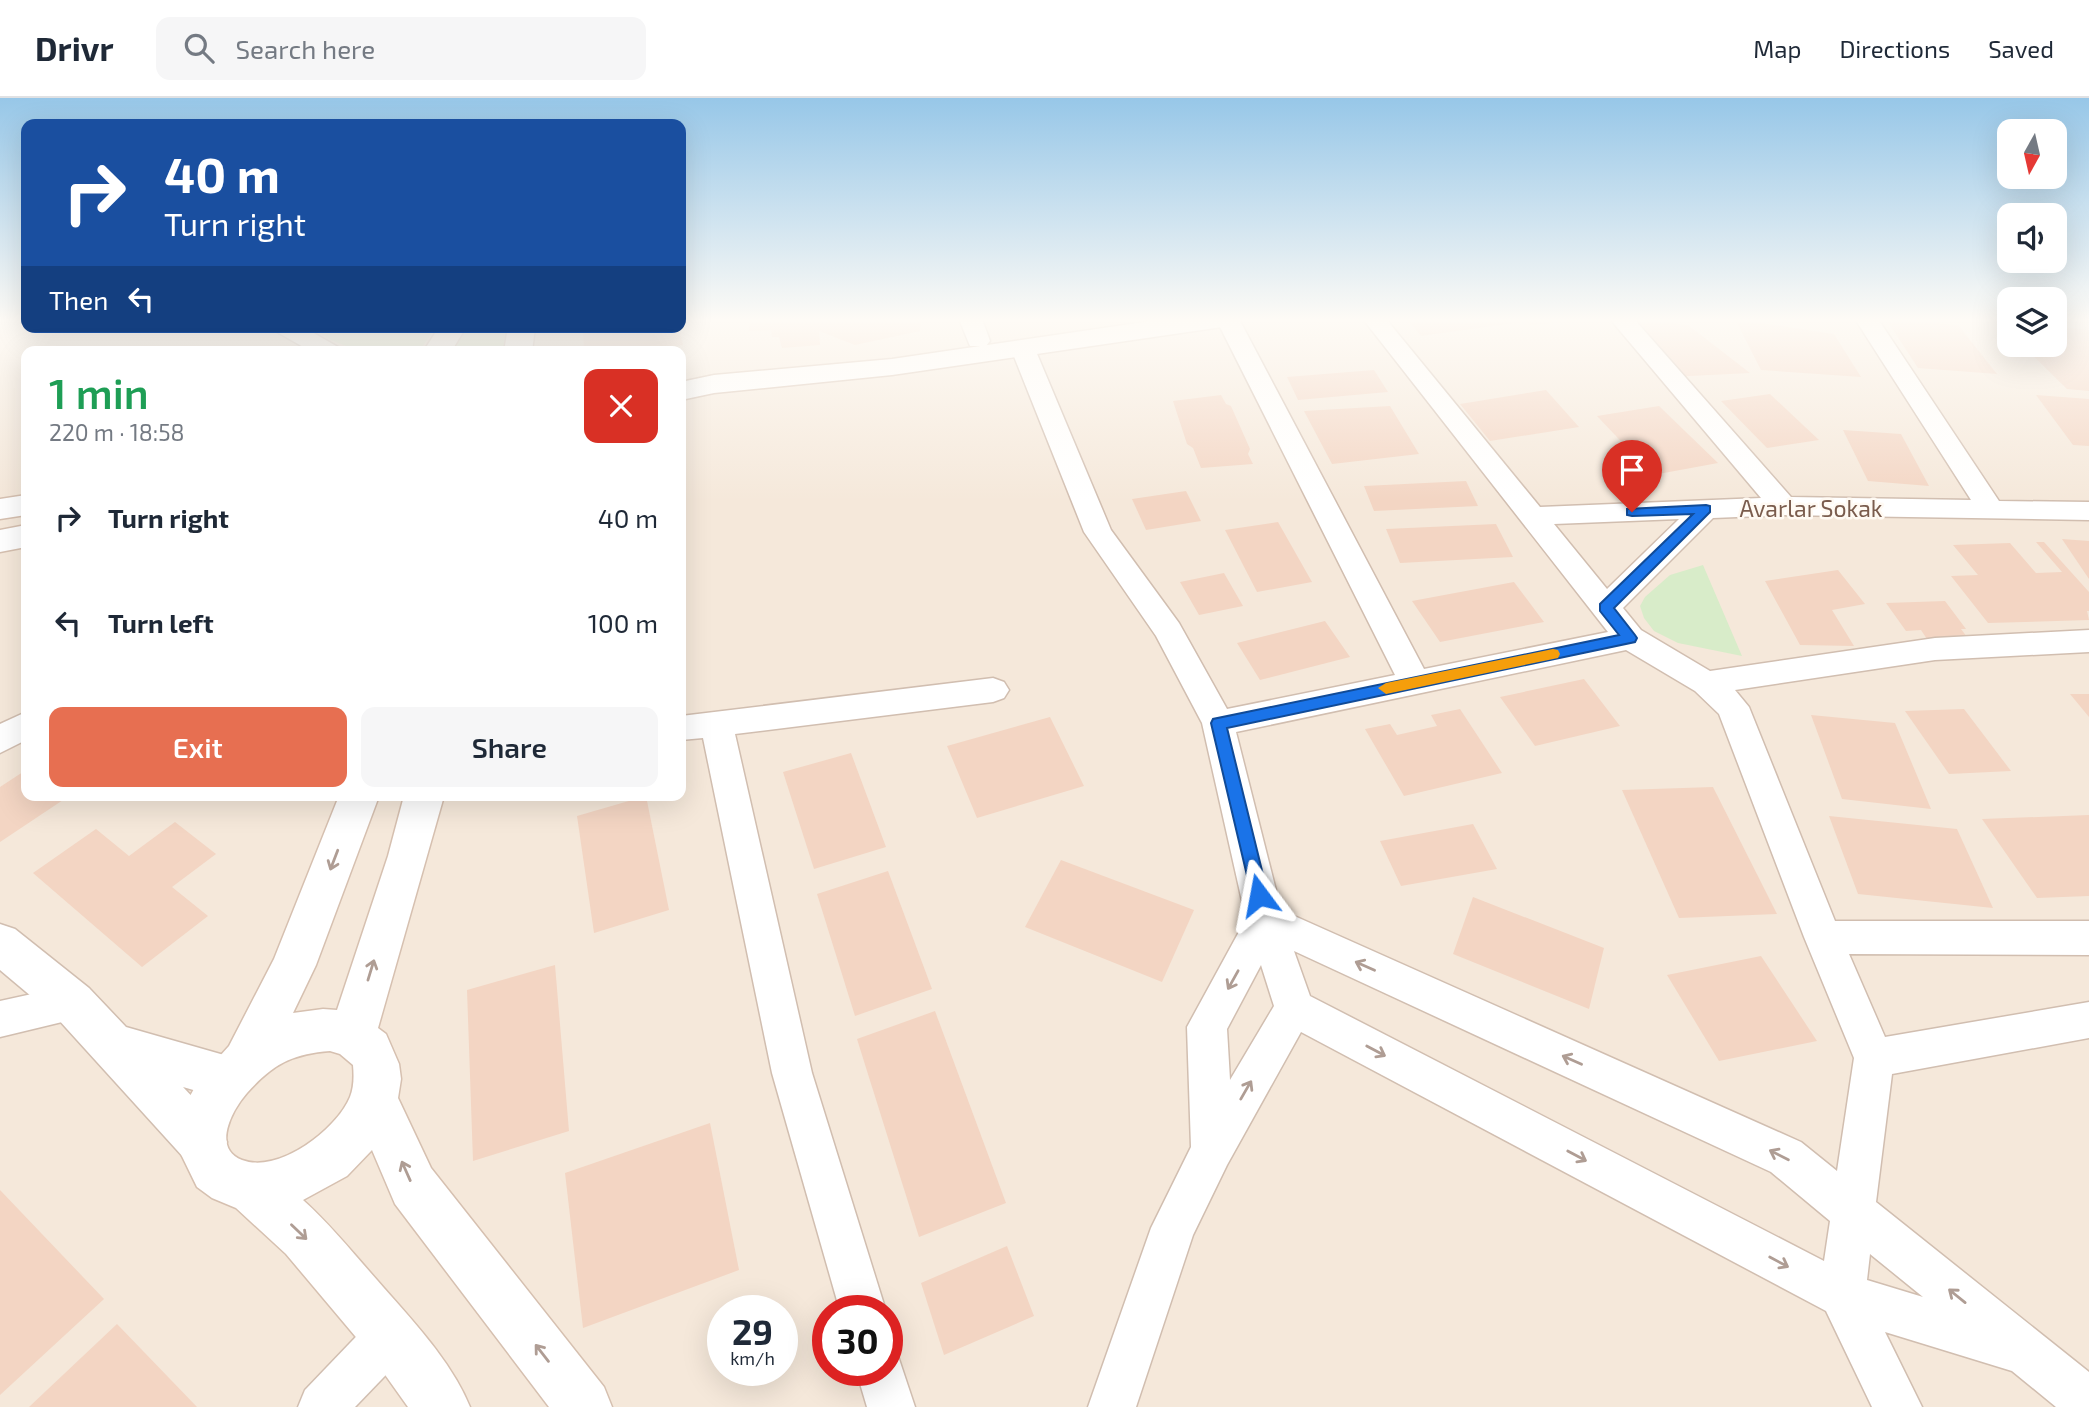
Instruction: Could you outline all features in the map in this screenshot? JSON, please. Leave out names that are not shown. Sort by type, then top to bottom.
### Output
[{"type":"main road","points":[[686,390],[755,380]]},
{"type":"main road","points":[[0,509],[21,506]]},
{"type":"main road","points":[[0,541],[21,537]]},
{"type":"main road","points":[[112,1045],[238,1068],[275,1041],[303,1032],[330,1030],[354,1036],[367,1047],[375,1062],[378,1080],[374,1100],[360,1127],[338,1152],[310,1172],[279,1184],[249,1186],[230,1182],[216,1172],[206,1159],[202,1142],[205,1121],[213,1098],[238,1068],[294,965],[357,801]]},
{"type":"main road","points":[[354,1036],[369,974],[418,825],[423,801]]},
{"type":"main road","points":[[0,943],[73,1003],[202,1142]]},
{"type":"main road","points":[[374,1100],[413,1186],[584,1407]]},
{"type":"main road","points":[[249,1186],[304,1236],[390,1336],[442,1407]]},
{"type":"street","points":[[1036,380],[1098,532],[1168,631],[1219,723],[1265,920],[1294,1008],[1842,1295],[2029,1354]]},
{"type":"street","points":[[1256,380],[1415,682]]},
{"type":"street","points":[[1423,380],[1630,638],[1706,683],[1733,707],[1823,937],[1874,1058],[1842,1295],[1898,1407]]},
{"type":"street","points":[[1674,380],[1783,506]]},
{"type":"street","points":[[1907,380],[1991,510]]},
{"type":"street","name":"Avarlar Sokak","points":[[1533,516],[1783,506],[2089,511]]},
{"type":"street","points":[[1605,608],[1706,509]]},
{"type":"street","points":[[1219,723],[1630,638]]},
{"type":"street","points":[[1706,683],[1935,649],[2089,641]]},
{"type":"street","points":[[858,1295],[792,1073],[699,725],[993,690]]},
{"type":"street","points":[[0,740],[21,727]]},
{"type":"street","points":[[1212,1150],[1207,1027],[1265,920]]},
{"type":"street","points":[[1265,920],[1786,1157],[2089,1403]]},
{"type":"street","points":[[1823,937],[2089,938]]},
{"type":"street","points":[[0,1019],[73,1003]]},
{"type":"street","points":[[1112,1407],[1173,1228],[1212,1150],[1294,1008]]},
{"type":"street","points":[[1874,1058],[2089,1020]]},
{"type":"street","points":[[322,1407],[390,1336]]},
{"type":"street","points":[[885,1386],[891,1407]]},
{"type":"shaded area","points":[[0,380],[21,380],[21,801],[686,801],[686,380],[2089,380],[2089,1407],[0,1407]]},
{"type":"green space","points":[[1703,565],[1742,656],[1678,643],[1654,631],[1644,618],[1640,606],[1645,597],[1670,575]]},
{"type":"building","points":[[1288,380],[1380,380],[1388,392],[1298,400]]},
{"type":"building","points":[[2058,380],[2089,380],[2089,391],[2067,389]]},
{"type":"building","points":[[1546,390],[1579,427],[1490,441],[1460,404]]},
{"type":"building","points":[[1770,394],[1819,440],[1767,448],[1721,401]]},
{"type":"building","points":[[1221,395],[1226,404],[1231,406],[1250,449],[1248,454],[1253,464],[1201,468],[1193,448],[1187,444],[1173,401]]},
{"type":"building","points":[[2036,395],[2089,399],[2089,446],[2073,445]]},
{"type":"building","points":[[1390,406],[1419,454],[1332,464],[1304,411]]},
{"type":"building","points":[[1659,406],[1718,463],[1653,475],[1597,416]]},
{"type":"building","points":[[1843,430],[1901,434],[1929,486],[1868,481]]},
{"type":"building","points":[[1466,481],[1478,506],[1374,511],[1364,486]]},
{"type":"building","points":[[1186,491],[1201,521],[1146,530],[1132,499]]},
{"type":"building","points":[[1278,522],[1312,582],[1257,592],[1225,530]]},
{"type":"building","points":[[1496,524],[1513,557],[1400,563],[1386,529]]},
{"type":"building","points":[[2062,539],[2089,541],[2089,579]]},
{"type":"building","points":[[2036,542],[2044,542],[2089,592],[2089,620],[1988,623],[1951,576],[1978,575],[1953,545],[2010,543],[2036,573],[2062,572]]},
{"type":"building","points":[[1838,570],[1865,604],[1832,610],[1854,646],[1800,645],[1765,581]]},
{"type":"building","points":[[1224,573],[1243,606],[1199,615],[1180,582]]},
{"type":"building","points":[[1514,582],[1544,622],[1440,642],[1412,601]]},
{"type":"building","points":[[1945,601],[1966,629],[1961,629],[1970,641],[1929,642],[1921,630],[1906,631],[1886,603]]},
{"type":"building","points":[[1325,621],[1350,657],[1260,680],[1237,643]]},
{"type":"building","points":[[1584,679],[1620,726],[1535,746],[1500,697]]},
{"type":"building","points":[[2070,694],[2089,694],[2089,717]]},
{"type":"building","points":[[1460,709],[1502,773],[1404,796],[1365,729],[1390,724],[1397,735],[1437,726],[1431,715]]},
{"type":"building","points":[[1964,709],[2011,771],[1949,774],[1905,711]]},
{"type":"building","points":[[1811,715],[1895,723],[1931,809],[1842,799]]},
{"type":"building","points":[[1050,717],[1084,786],[977,818],[947,746]]},
{"type":"building","points":[[851,753],[886,847],[814,869],[783,772]]},
{"type":"building","points":[[21,773],[21,801],[62,801],[0,842],[0,787]]},
{"type":"building","points":[[1713,787],[1777,914],[1679,918],[1622,790]]},
{"type":"building","points":[[629,801],[647,801],[669,910],[594,933],[577,816]]},
{"type":"building","points":[[2089,815],[2089,896],[2037,898],[1982,819]]},
{"type":"building","points":[[1829,816],[1957,829],[1993,908],[1858,894]]},
{"type":"building","points":[[175,822],[216,854],[172,887],[208,916],[142,967],[33,873],[96,829],[129,856]]},
{"type":"building","points":[[1473,824],[1497,869],[1401,886],[1380,841]]},
{"type":"building","points":[[1061,860],[1194,910],[1162,982],[1025,927]]},
{"type":"building","points":[[888,871],[932,989],[855,1016],[817,894]]},
{"type":"building","points":[[1473,897],[1604,948],[1589,1009],[1453,954]]},
{"type":"building","points":[[1761,956],[1817,1041],[1719,1061],[1667,975]]},
{"type":"building","points":[[555,965],[569,1131],[473,1161],[467,990]]},
{"type":"building","points":[[935,1011],[1006,1203],[919,1237],[857,1039]]},
{"type":"building","points":[[710,1123],[739,1270],[583,1328],[565,1173]]},
{"type":"building","points":[[0,1190],[104,1299],[0,1395]]},
{"type":"building","points":[[1007,1246],[1034,1316],[944,1355],[921,1283]]},
{"type":"building","points":[[117,1324],[197,1407],[29,1407]]},
{"type":"slow traffic","points":[[1386,688],[1553,654]]},
{"type":"route","points":[[1259,895],[1219,723],[1630,638],[1605,608],[1706,509],[1632,512]]}]
